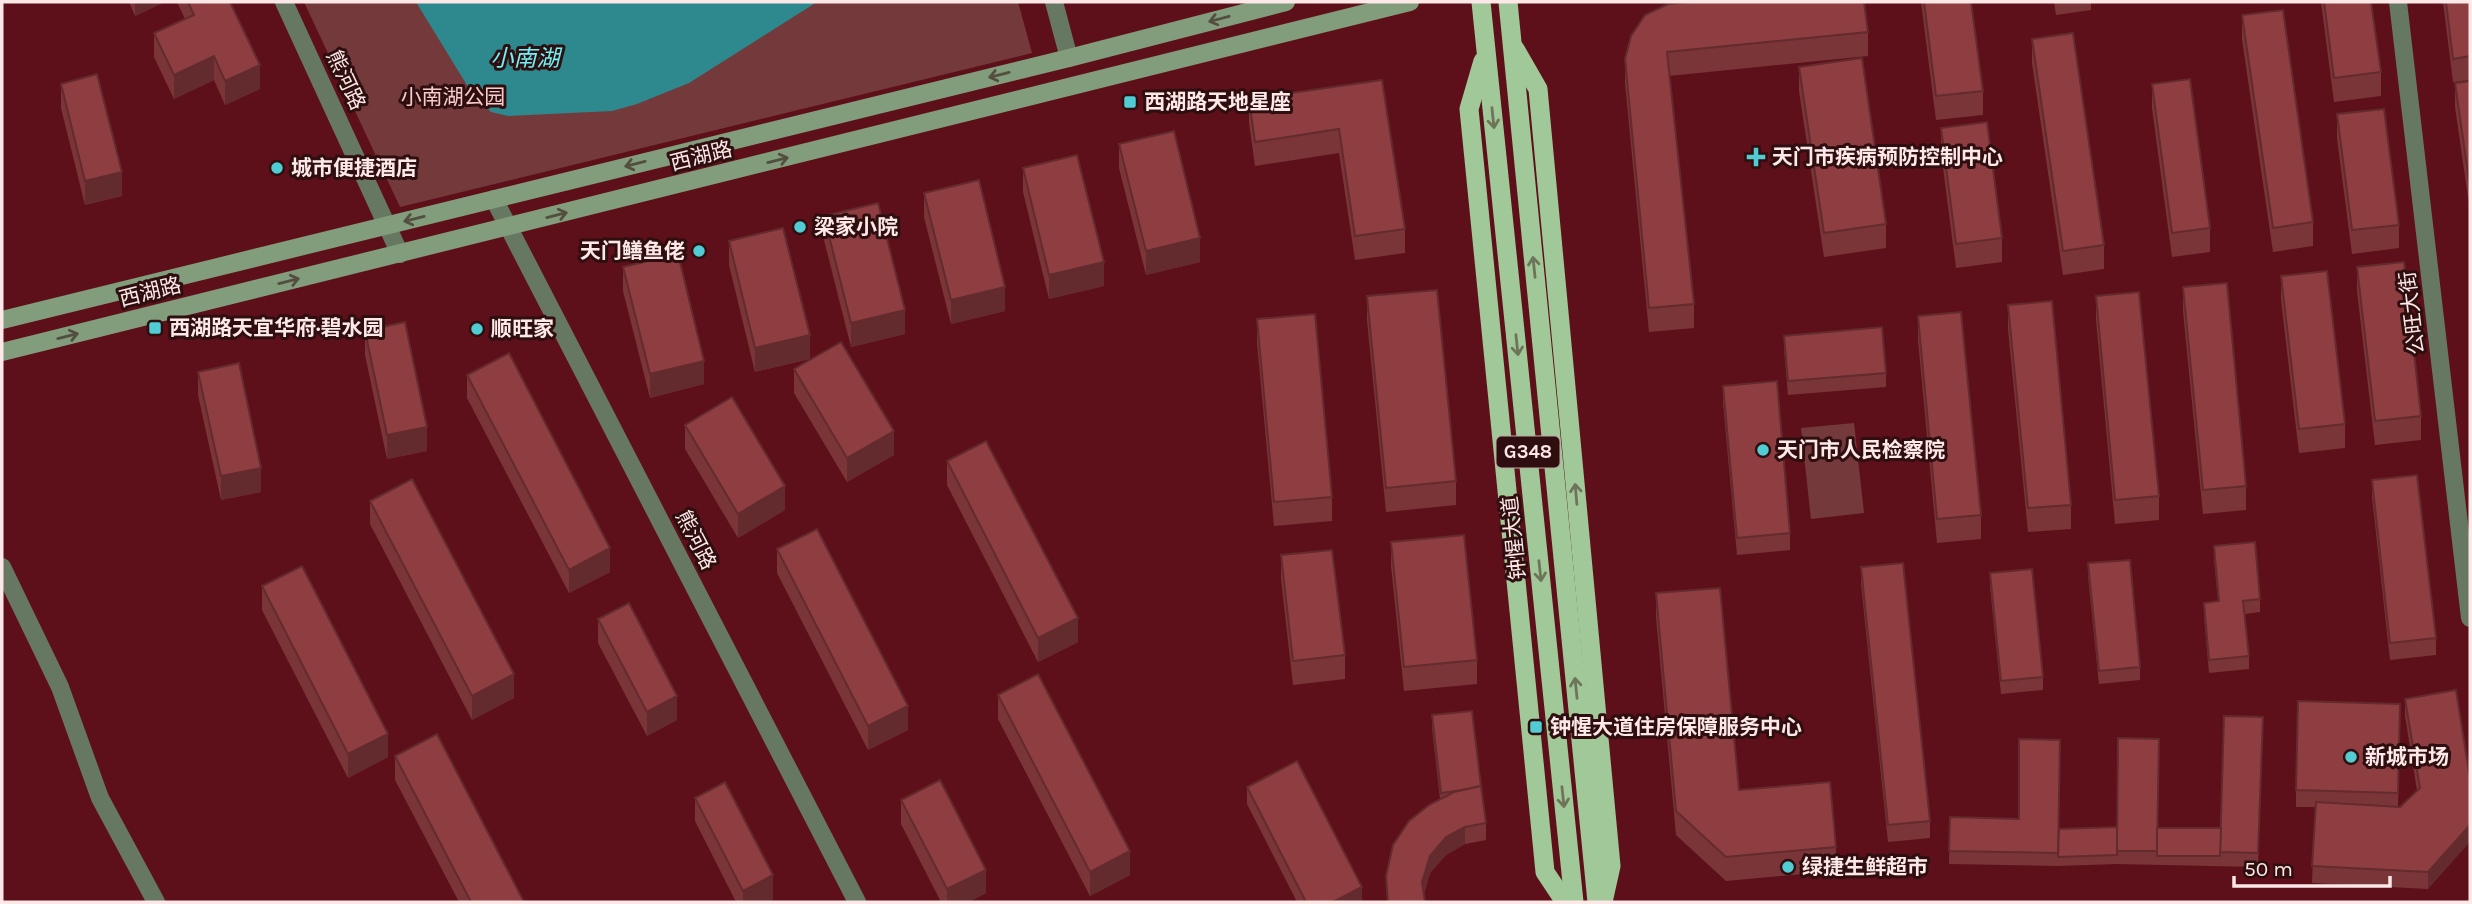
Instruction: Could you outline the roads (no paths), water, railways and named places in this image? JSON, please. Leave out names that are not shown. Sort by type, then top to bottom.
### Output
[{"type":"highway","name":"钟惺大道","points":[[1481,2],[1574,902]]},
{"type":"highway","name":"G348","points":[[1508,2],[1597,902]]},
{"type":"highway","points":[[1512,43],[1538,89],[1611,866],[1603,902]]},
{"type":"highway","points":[[1486,50],[1469,109],[1545,872],[1565,902]]},
{"type":"main road","name":"西湖路","points":[[2,320],[1069,58],[1286,2]]},
{"type":"main road","name":"西湖路","points":[[2,352],[1410,2]]},
{"type":"street","name":"熊河路","points":[[284,2],[400,254]]},
{"type":"street","points":[[1054,2],[1069,58]]},
{"type":"street","name":"公旺大街","points":[[2398,2],[2470,618]]},
{"type":"street","name":"熊河路","points":[[495,199],[857,902]]},
{"type":"street","points":[[2,567],[60,688],[100,799],[156,902]]},
{"type":"water","name":"小南湖","points":[[416,2],[817,2],[689,83],[637,104],[612,111],[508,116],[491,112],[473,95]]},
{"type":"place","name":"西湖路天地星座","points":[[1130,102]]},
{"type":"place","name":"天门市疾病预防控制中心","points":[[1756,157]]},
{"type":"place","name":"城市便捷酒店","points":[[277,168]]},
{"type":"place","name":"梁家小院","points":[[800,227]]},
{"type":"place","name":"天门鳝鱼佬","points":[[699,251]]},
{"type":"place","name":"西湖路天宜华府·碧水园","points":[[155,328]]},
{"type":"place","name":"顺旺家","points":[[477,329]]},
{"type":"place","name":"天门市人民检察院","points":[[1763,450]]},
{"type":"place","name":"钟惺大道住房保障服务中心","points":[[1536,727]]},
{"type":"place","name":"新城市场","points":[[2351,757]]},
{"type":"place","name":"绿捷生鲜超市","points":[[1788,867]]},
{"type":"park label","name":"小南湖公园","points":[[453,97]]}]
